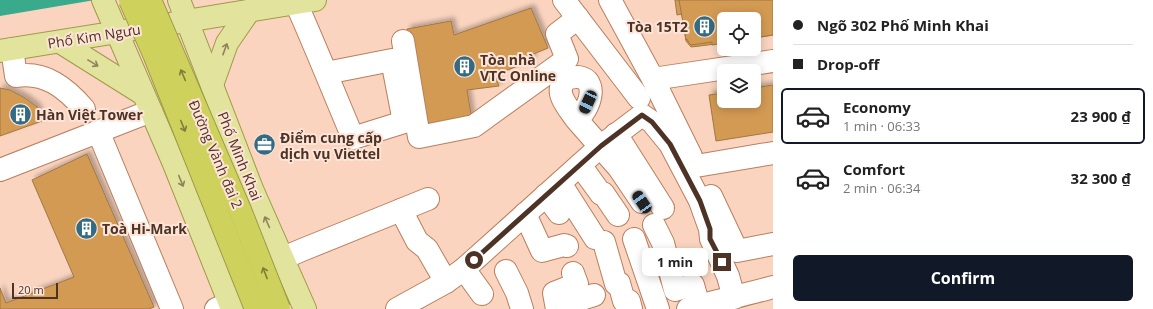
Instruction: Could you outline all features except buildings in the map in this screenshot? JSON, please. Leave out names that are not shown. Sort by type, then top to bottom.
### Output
[{"type":"highway","name":"Đường Vành đai 2","points":[[130,0],[154,54],[256,309]]},
{"type":"highway","name":"Đường Vành đai 2","points":[[150,0],[240,210],[280,309]]},
{"type":"main road","name":"Phố Kim Ngưu","points":[[6,50],[60,42],[109,15],[182,7],[249,11],[305,2]]},
{"type":"main road","name":"Phố Minh Khai","points":[[182,7],[252,189],[305,309]]},
{"type":"main road","points":[[212,85],[227,43],[249,11]]},
{"type":"main road","points":[[109,15],[174,164],[226,307]]},
{"type":"main road","points":[[60,42],[147,102]]},
{"type":"street","points":[[564,0],[640,106],[670,144],[700,201],[710,229],[710,239],[739,301]]},
{"type":"street","points":[[610,0],[653,79],[737,251],[773,244]]},
{"type":"street","points":[[305,2],[326,73]]},
{"type":"street","points":[[403,41],[419,137],[474,126],[567,59],[557,34],[578,18]]},
{"type":"street","points":[[6,50],[8,77],[33,75],[49,79],[77,100],[84,109]]},
{"type":"street","points":[[653,79],[773,61]]},
{"type":"street","points":[[0,170],[98,131],[147,102]]},
{"type":"street","points":[[397,309],[446,282],[464,269],[608,140],[640,106]]},
{"type":"street","points":[[576,119],[608,140],[658,217],[663,243],[676,290],[701,282],[694,307]]},
{"type":"street","points":[[98,131],[172,309]]},
{"type":"street","points":[[608,140],[619,168],[642,202]]},
{"type":"street","points":[[696,166],[773,153]]},
{"type":"street","points":[[580,165],[601,194],[603,193],[618,215]]},
{"type":"street","points":[[553,189],[559,213]]},
{"type":"street","points":[[553,189],[599,240],[616,284],[620,283],[624,301],[629,301],[631,309]]},
{"type":"street","points":[[283,258],[428,199]]},
{"type":"street","points":[[401,210],[417,241],[427,248],[446,282]]},
{"type":"street","points":[[525,214],[542,251],[564,245],[567,246]]},
{"type":"street","points":[[634,239],[658,309]]},
{"type":"street","points":[[464,269],[482,294]]},
{"type":"street","points":[[506,271],[517,293],[522,309]]},
{"type":"street","points":[[573,273],[577,284],[554,293],[557,308],[594,295]]},
{"type":"street","points":[[694,307],[712,302],[739,301],[773,287]]},
{"type":"water","points":[[0,0],[95,0],[0,16]]},
{"type":"place","name":"Tòa 15T2","points":[[704,26]]},
{"type":"place","name":"Tòa nhà VTC Online","points":[[464,67]]},
{"type":"place","name":"Hàn Việt Tower","points":[[20,114]]},
{"type":"place","name":"Điểm cung cấp dịch vụ Viettel","points":[[265,145]]},
{"type":"place","name":"Toà Hi-Mark","points":[[86,228]]},
{"type":"route","points":[[474,260],[601,146],[642,115],[652,122],[670,144],[700,201],[710,229],[710,239],[722,262]]}]
